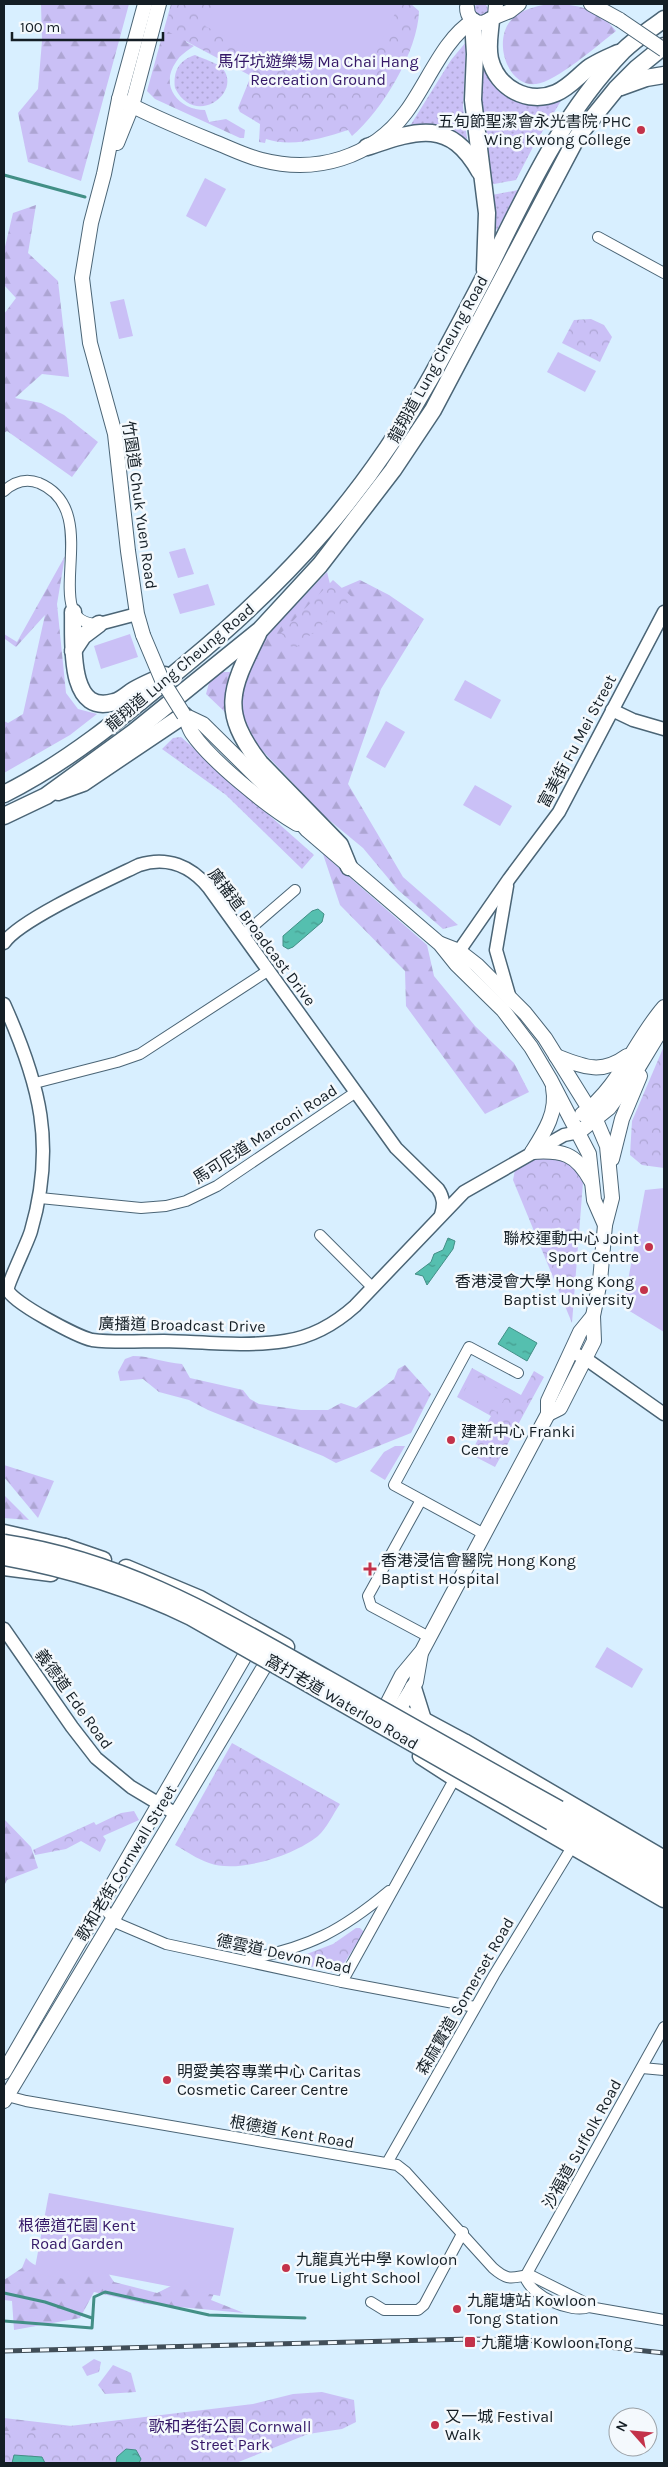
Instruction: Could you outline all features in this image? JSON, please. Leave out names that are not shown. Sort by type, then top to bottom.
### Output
[{"type":"main road","name":"竹園道 Chuk Yuen Road","points":[[145,4],[119,99],[104,174],[91,223],[82,278],[90,343],[115,434],[137,616],[158,671],[184,715],[192,733],[210,754],[280,814],[307,830]]},
{"type":"main road","name":"竹園道 Chuk Yuen Road","points":[[104,174],[132,106],[159,4]]},
{"type":"main road","points":[[469,10],[484,23],[494,14],[510,11],[519,4]]},
{"type":"main road","points":[[592,4],[622,18],[664,50]]},
{"type":"main road","points":[[602,4],[664,45]]},
{"type":"main road","points":[[119,99],[246,154],[274,163],[302,166],[325,164],[351,156],[368,147],[404,115],[448,46],[461,30],[469,10]]},
{"type":"main road","points":[[469,10],[475,54],[473,100],[487,213],[485,275]]},
{"type":"main road","points":[[494,14],[489,53],[492,66],[505,85],[525,96],[544,96],[556,93],[590,67],[625,50]]},
{"type":"main road","name":"龍翔道 Lung Cheung Road","points":[[4,794],[77,750],[145,700],[185,664],[210,645],[307,553],[350,500],[410,414],[555,140],[581,101],[625,50],[664,19]]},
{"type":"main road","name":"龍翔道 Lung Cheung Road","points":[[4,816],[46,796],[134,732],[260,630],[320,565],[405,454],[433,410],[570,149],[595,113],[616,89],[664,45]]},
{"type":"main road","points":[[616,89],[646,78],[664,75]]},
{"type":"main road","points":[[368,147],[415,132],[438,133],[454,140],[464,148],[484,180]]},
{"type":"main road","points":[[73,612],[75,672],[82,689],[92,700],[102,703],[116,702],[135,689],[185,664]]},
{"type":"main road","points":[[73,650],[83,636],[99,624]]},
{"type":"main road","points":[[260,630],[234,686],[232,699],[236,719],[244,739],[256,757],[340,844],[349,867]]},
{"type":"main road","name":"竹園道 Chuk Yuen Road","points":[[184,715],[203,724],[220,744],[287,807],[307,830],[349,867],[457,958],[509,995],[545,1038],[604,1134],[611,1166]]},
{"type":"main road","points":[[46,796],[83,783],[113,765],[184,715]]},
{"type":"main road","name":"竹園道 Chuk Yuen Road","points":[[457,958],[504,1010],[531,1047],[550,1079],[589,1154],[594,1186],[594,1200],[605,1225]]},
{"type":"main road","points":[[592,1115],[630,1054],[664,1007]]},
{"type":"main road","points":[[576,1126],[592,1115],[610,1108],[664,1025]]},
{"type":"main road","points":[[556,1056],[579,1065],[596,1068],[610,1066],[630,1054]]},
{"type":"main road","points":[[548,1414],[560,1408],[594,1341],[593,1316],[600,1281],[605,1225],[612,1198],[611,1166],[622,1119],[639,1080],[644,1058]]},
{"type":"main road","points":[[532,1152],[554,1110],[554,1090],[550,1079]]},
{"type":"main road","points":[[532,1152],[552,1151],[568,1155],[585,1170],[594,1186]]},
{"type":"main road","points":[[423,1720],[413,1688],[422,1651],[548,1414],[548,1401],[580,1332],[593,1316]]},
{"type":"main road","name":"窩打老道 Waterloo Road","points":[[4,1533],[66,1547],[130,1569],[182,1590],[260,1631],[414,1719],[423,1720],[464,1742],[664,1859]]},
{"type":"main road","name":"窩打老道 Waterloo Road","points":[[4,1543],[56,1552],[98,1564],[195,1604],[555,1816],[664,1887]]},
{"type":"main road","points":[[63,1575],[66,1547]]},
{"type":"main road","name":"窩打老道 Waterloo Road","points":[[4,1557],[61,1568],[148,1596],[191,1617],[555,1816],[664,1871]]},
{"type":"main road","name":"窩打老道 Waterloo Road","points":[[4,1567],[63,1575],[115,1591],[182,1620],[380,1730],[450,1775],[664,1899]]},
{"type":"main road","name":"歌和老街 Cornwall Street","points":[[4,2072],[260,1631]]},
{"type":"main road","name":"歌和老街 Cornwall Street","points":[[6,2094],[114,1920],[279,1643]]},
{"type":"main road","points":[[380,1730],[392,1707],[402,1675],[422,1651]]},
{"type":"main road","points":[[392,1707],[413,1688]]},
{"type":"main road","points":[[450,1775],[444,1754],[448,1748],[464,1742]]},
{"type":"street","points":[[598,238],[664,273]]},
{"type":"street","points":[[4,491],[15,483],[36,482],[54,493],[68,510],[71,535],[69,600],[73,612],[87,623],[99,624],[137,616]]},
{"type":"street","name":"富美街 Fu Mei Street","points":[[457,958],[509,879],[559,812],[664,612]]},
{"type":"street","points":[[612,710],[633,720],[664,729]]},
{"type":"street","name":"廣播道 Broadcast Drive","points":[[4,943],[11,934],[28,921],[133,868],[154,861],[178,864],[198,876],[269,970],[396,1148],[438,1189]]},
{"type":"street","name":"富美街 Fu Mei Street","points":[[509,879],[496,950],[509,995]]},
{"type":"street","points":[[242,934],[295,890]]},
{"type":"street","points":[[35,1083],[140,1054],[269,970]]},
{"type":"street","name":"廣播道 Broadcast Drive","points":[[4,1004],[35,1083],[44,1132],[40,1198],[28,1242],[8,1285],[9,1292],[14,1299],[47,1319],[91,1340],[248,1343],[285,1341],[308,1336],[348,1313],[464,1192],[576,1126]]},
{"type":"street","name":"馬可尼道 Marconi Road","points":[[40,1198],[141,1208],[166,1206],[186,1201],[217,1186],[356,1092]]},
{"type":"street","points":[[438,1189],[464,1192]]},
{"type":"street","points":[[438,1189],[444,1206],[441,1215]]},
{"type":"street","points":[[320,1235],[372,1287]]},
{"type":"street","points":[[484,1534],[394,1485],[470,1347],[518,1373]]},
{"type":"street","points":[[572,1352],[586,1359],[664,1414]]},
{"type":"street","points":[[421,1500],[367,1601],[371,1606],[429,1637]]},
{"type":"street","name":"義德道 Ede Road","points":[[4,1629],[92,1753],[119,1778],[176,1814]]},
{"type":"street","points":[[342,1982],[394,1887],[450,1775]]},
{"type":"street","name":"森麻實道 Somerset Road","points":[[387,2163],[475,2008],[572,1847]]},
{"type":"street","points":[[243,1960],[285,1952],[329,1935],[354,1919],[394,1887]]},
{"type":"street","name":"德雲道 Devon Road","points":[[102,1901],[106,1911],[114,1920],[129,1930],[166,1944],[342,1982],[475,2008]]},
{"type":"street","name":"沙福道 Suffolk Road","points":[[526,2276],[664,2027]]},
{"type":"street","points":[[642,2068],[664,2070]]},
{"type":"street","name":"根德道 Kent Road","points":[[6,2094],[46,2104],[397,2165],[463,2232],[498,2272],[510,2279],[526,2276],[540,2279],[589,2307],[664,2320]]},
{"type":"street","points":[[371,2302],[384,2310],[418,2310],[424,2305],[463,2232]]},
{"type":"green space","points":[[481,3],[486,5],[488,10],[486,15],[481,17],[476,15],[474,10],[476,5]]},
{"type":"green space","points":[[41,4],[129,4],[81,181],[28,162],[18,113],[38,89],[42,41]]},
{"type":"green space","points":[[171,4],[196,4],[186,42],[194,46],[180,57],[171,71],[171,88],[174,95],[187,106],[205,110],[209,122],[226,119],[245,130],[244,138],[240,138],[155,99],[147,91]]},
{"type":"green space","name":"馬仔坑遊樂場 Ma Chai Hang Recreation Ground","points":[[172,4],[411,4],[419,11],[412,44],[396,79],[375,112],[352,136],[348,130],[307,141],[286,143],[266,139],[265,143],[259,142],[260,124],[240,112],[238,108],[251,76],[165,30]]},
{"type":"green space","points":[[217,4],[400,4],[350,100],[205,26]]},
{"type":"green space","points":[[547,4],[586,8],[609,23],[616,31],[555,77],[536,84],[526,83],[517,78],[510,70],[503,50],[503,38],[506,28],[519,13]]},
{"type":"green space","points":[[466,42],[463,107],[467,139],[465,140],[433,125],[410,126],[451,60]]},
{"type":"green space","points":[[195,55],[221,67],[227,78],[226,88],[221,96],[214,103],[204,106],[194,105],[184,100],[175,88],[175,76],[178,67],[189,57]]},
{"type":"green space","points":[[482,65],[489,80],[499,91],[520,102],[533,103],[564,96],[534,145],[516,180],[489,185],[479,121]]},
{"type":"green space","points":[[205,178],[226,189],[206,227],[186,216]]},
{"type":"green space","points":[[518,190],[497,230],[493,227],[492,195]]},
{"type":"green space","points":[[36,205],[28,253],[58,281],[69,377],[42,374],[15,398],[41,403],[64,415],[98,442],[72,477],[7,431],[4,433],[4,314],[16,298],[4,285],[4,251],[13,213]]},
{"type":"green space","points":[[124,299],[133,336],[119,339],[110,302]]},
{"type":"green space","points":[[591,319],[604,325],[612,337],[600,362],[562,343],[574,320]]},
{"type":"green space","points":[[558,352],[596,371],[585,392],[547,372]]},
{"type":"green space","points":[[185,548],[194,574],[178,578],[169,552]]},
{"type":"green space","points":[[65,556],[57,604],[66,693],[78,709],[97,714],[70,735],[4,773],[4,721],[8,723],[23,714],[45,615],[16,647],[4,640],[4,634],[17,642]]},
{"type":"green space","points":[[327,572],[332,592],[360,580],[389,595],[424,619],[381,689],[348,784],[403,877],[458,925],[443,929],[398,890],[363,848],[323,815],[242,729],[239,698],[252,656],[267,635]]},
{"type":"green space","points":[[333,580],[353,598],[294,649],[281,633]]},
{"type":"green space","points":[[208,584],[215,605],[180,614],[173,594]]},
{"type":"green space","points":[[130,634],[138,657],[101,669],[94,646]]},
{"type":"green space","points":[[212,672],[231,672],[228,715],[206,694]]},
{"type":"green space","points":[[465,680],[501,700],[491,719],[454,700]]},
{"type":"green space","points":[[386,721],[405,732],[385,768],[366,757]]},
{"type":"green space","points":[[181,737],[314,855],[302,869],[226,795],[162,749],[173,738]]},
{"type":"green space","points":[[475,785],[512,806],[500,826],[463,805]]},
{"type":"green space","points":[[323,854],[427,945],[434,976],[475,1026],[514,1063],[529,1092],[485,1114],[406,1006],[405,971],[340,905]]},
{"type":"green space","points":[[664,1046],[664,1168],[642,1165],[630,1155],[632,1121]]},
{"type":"green space","points":[[549,1155],[576,1164],[583,1182],[572,1323],[513,1180],[515,1170],[529,1159]]},
{"type":"green space","name":"聯校運動中心 Joint Sport Centre","points":[[664,1188],[664,1332],[623,1307],[645,1190]]},
{"type":"green space","points":[[133,1356],[182,1364],[190,1378],[243,1390],[250,1399],[259,1404],[301,1410],[328,1410],[341,1403],[356,1408],[394,1379],[398,1369],[405,1365],[431,1394],[411,1433],[336,1463],[208,1410],[189,1400],[159,1392],[143,1379],[120,1381],[118,1372],[125,1359]]},
{"type":"green space","points":[[472,1368],[521,1395],[534,1371],[544,1377],[495,1467],[470,1454],[491,1416],[457,1397]]},
{"type":"green space","points":[[473,1375],[507,1394],[497,1412],[463,1393]]},
{"type":"green space","points":[[395,1446],[405,1446],[385,1480],[370,1471],[384,1452]]},
{"type":"green space","points":[[4,1465],[54,1481],[38,1518],[4,1477]]},
{"type":"green space","points":[[4,1495],[29,1520],[4,1518]]},
{"type":"green space","points":[[607,1647],[643,1669],[632,1688],[595,1667]]},
{"type":"green space","points":[[232,1743],[340,1804],[318,1836],[281,1856],[266,1861],[235,1866],[221,1866],[209,1863],[175,1845]]},
{"type":"green space","points":[[134,1811],[139,1820],[103,1836],[106,1840],[100,1852],[81,1841],[66,1849],[35,1855],[33,1850],[94,1822],[96,1825],[121,1813]]},
{"type":"green space","points":[[4,1819],[31,1847],[38,1868],[7,1880],[4,1886]]},
{"type":"green space","points":[[356,1928],[360,1928],[364,1932],[338,1973],[296,1963],[299,1957],[333,1944]]},
{"type":"green space","name":"根德道花園 Kent Road Garden","points":[[49,2193],[234,2228],[220,2296],[85,2270],[79,2282],[34,2273]]},
{"type":"green space","points":[[26,2258],[42,2268],[73,2270],[104,2267],[114,2282],[157,2293],[187,2278],[218,2285],[211,2300],[244,2313],[147,2304],[94,2292],[80,2318],[14,2330],[12,2301],[4,2300],[4,2280],[22,2268]]},
{"type":"green space","points":[[94,2359],[101,2362],[99,2372],[87,2376],[82,2367]]},
{"type":"green space","points":[[113,2365],[131,2373],[136,2392],[105,2394],[98,2385]]},
{"type":"green space","name":"歌和老街公園 Cornwall Street Park","points":[[322,2392],[354,2400],[356,2422],[342,2429],[308,2434],[236,2463],[4,2463],[4,2431],[28,2431],[253,2404],[293,2394]]},
{"type":"green space","points":[[4,2418],[97,2429],[4,2444]]},
{"type":"water","points":[[318,909],[324,914],[322,922],[293,947],[288,949],[283,946],[283,936],[312,911]]},
{"type":"water","points":[[448,1238],[455,1241],[453,1249],[427,1285],[423,1276],[415,1274],[431,1262],[434,1254],[443,1250]]},
{"type":"water","points":[[509,1327],[537,1343],[527,1361],[498,1344]]},
{"type":"water","points":[[126,2449],[136,2450],[141,2459],[139,2463],[116,2463],[117,2457]]},
{"type":"water","points":[[14,2455],[42,2457],[45,2463],[12,2463]]},
{"type":"waterway","points":[[4,175],[85,197]]},
{"type":"waterway","points":[[4,2321],[92,2328],[94,2297],[105,2292],[209,2315],[305,2318]]},
{"type":"waterway","points":[[4,2293],[45,2302],[92,2318]]},
{"type":"railway","points":[[4,2351],[471,2339],[552,2341],[664,2353]]},
{"type":"place","name":"五旬節聖潔會永光書院 PHC Wing Kwong College","points":[[641,130]]},
{"type":"place","name":"聯校運動中心 Joint Sport Centre","points":[[649,1247]]},
{"type":"place","name":"香港浸會大學 Hong Kong Baptist University","points":[[644,1290]]},
{"type":"place","name":"建新中心 Franki Centre","points":[[451,1440]]},
{"type":"place","name":"香港浸信會醫院 Hong Kong Baptist Hospital","points":[[370,1569]]},
{"type":"place","name":"明愛美容專業中心 Caritas Cosmetic Career Centre","points":[[167,2080]]},
{"type":"place","name":"九龍真光中學 Kowloon True Light School","points":[[286,2268]]},
{"type":"place","name":"九龍塘站 Kowloon Tong Station","points":[[457,2309]]},
{"type":"place","name":"九龍塘 Kowloon Tong","points":[[470,2342]]},
{"type":"place","name":"又一城 Festival Walk","points":[[435,2425]]}]
